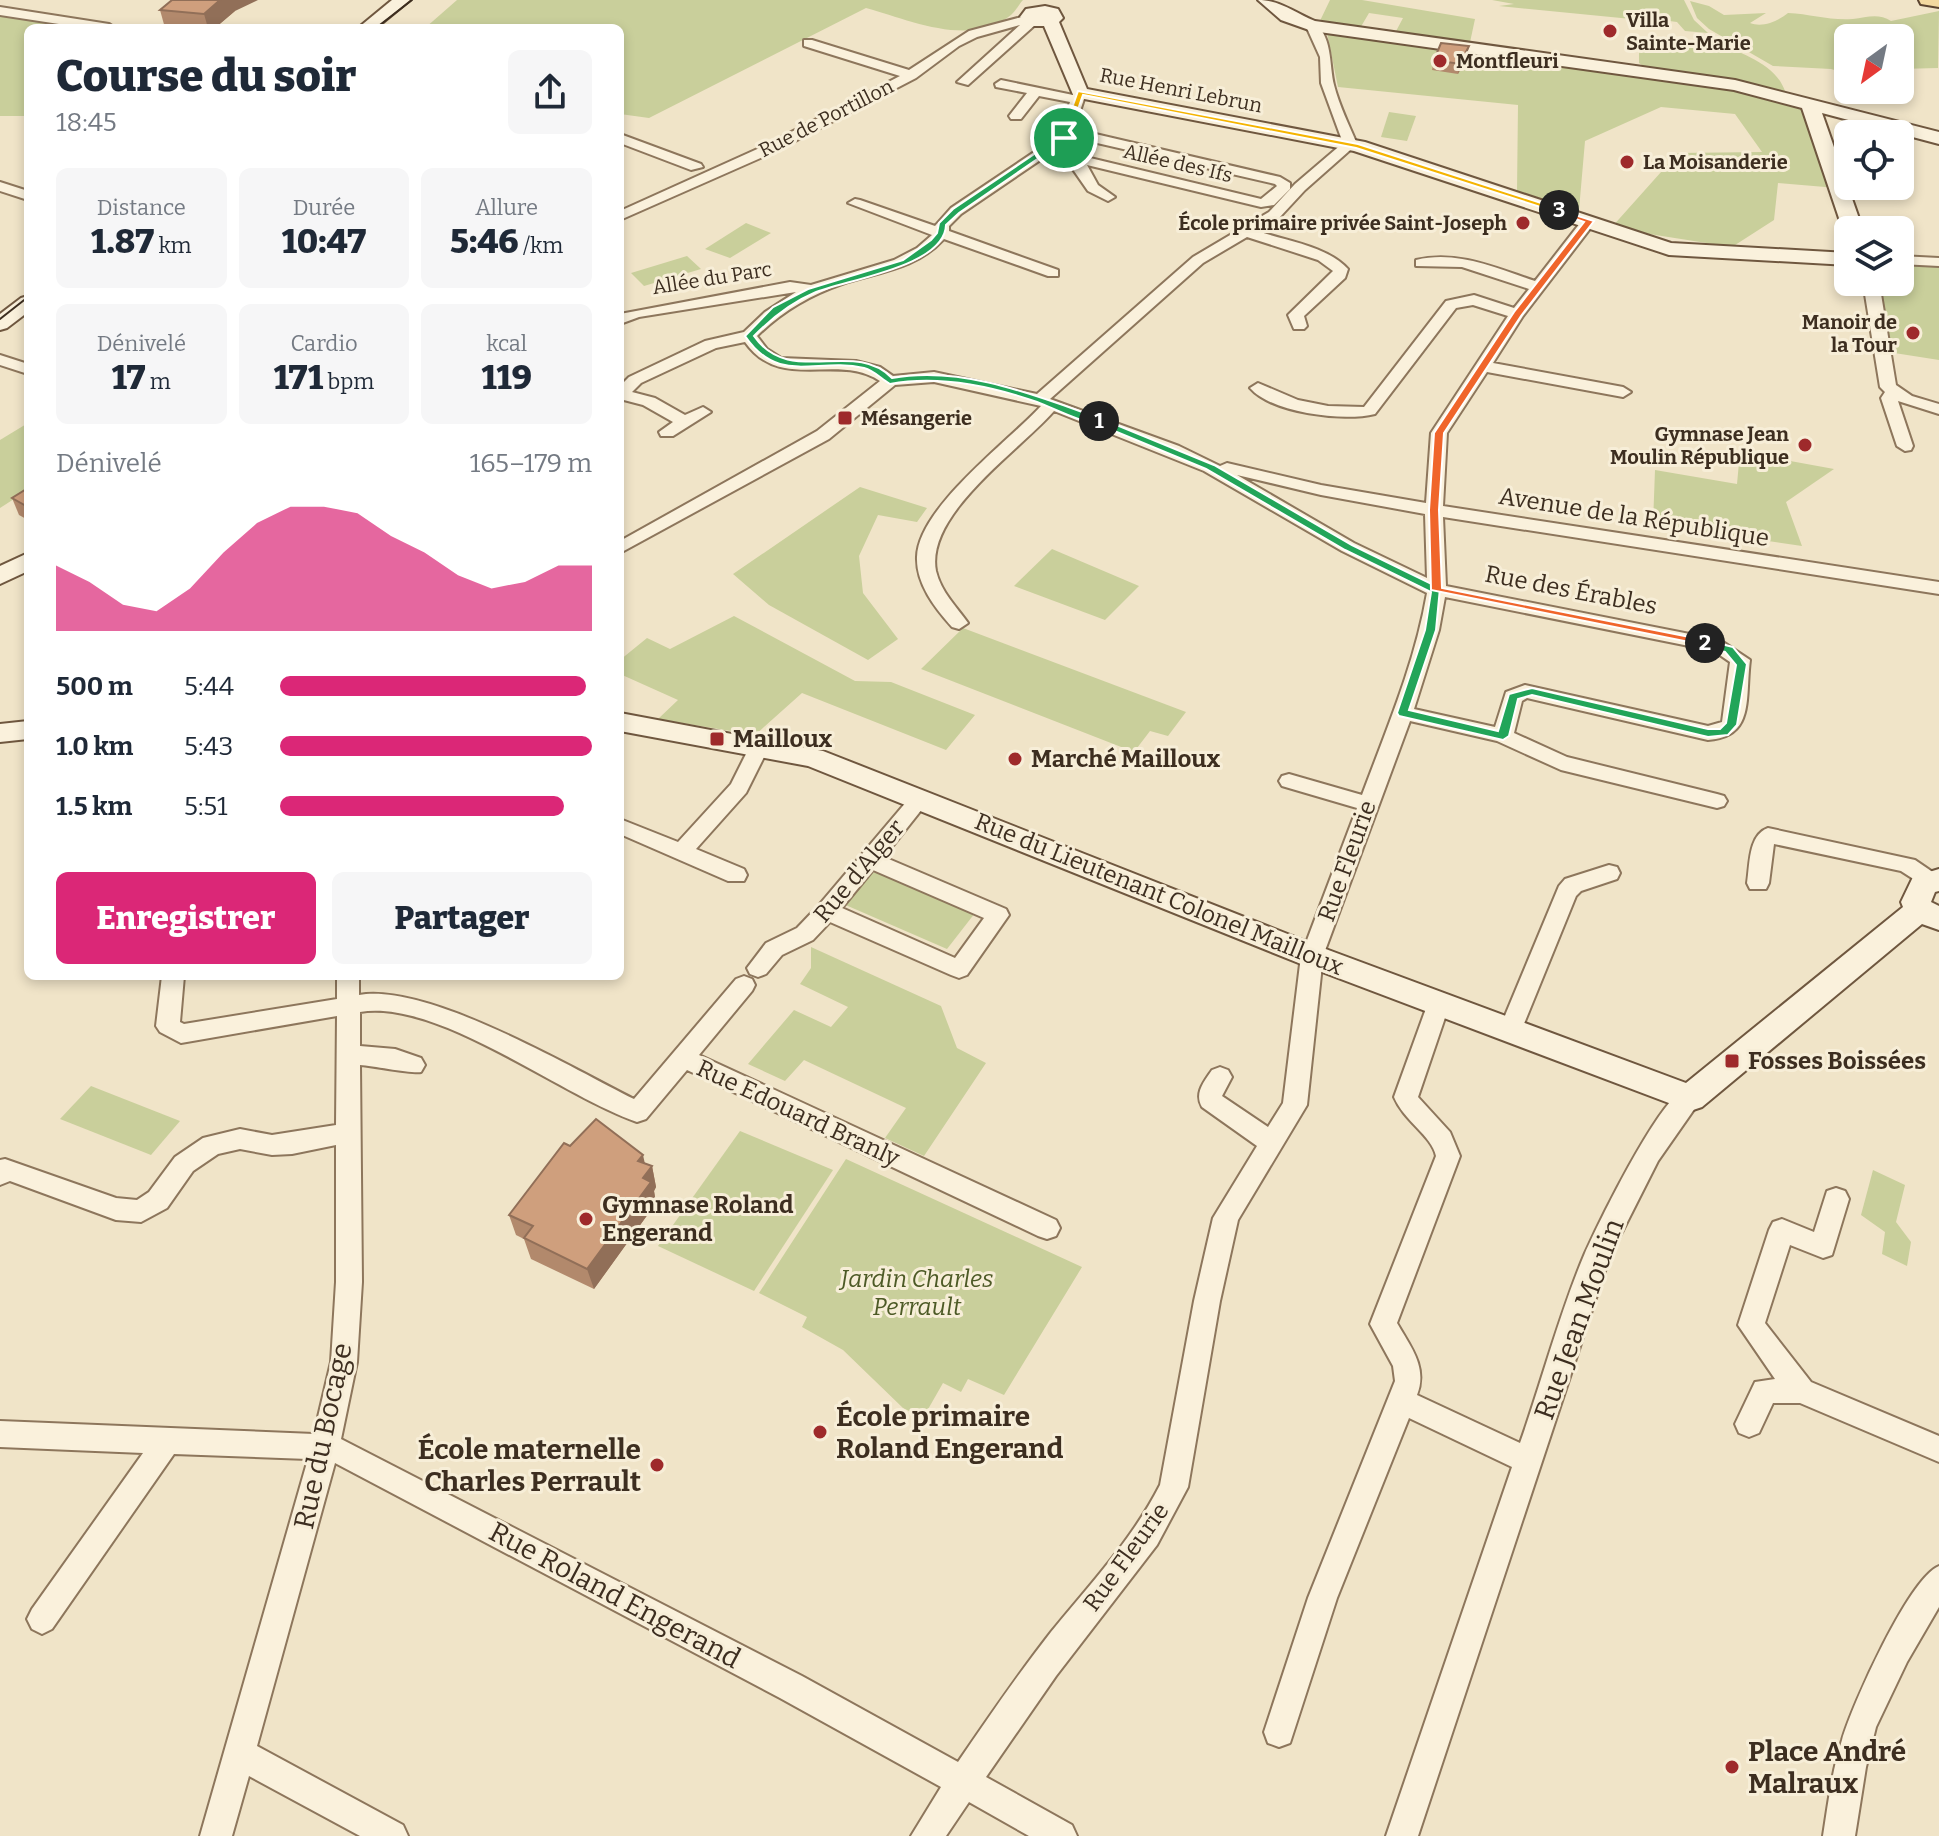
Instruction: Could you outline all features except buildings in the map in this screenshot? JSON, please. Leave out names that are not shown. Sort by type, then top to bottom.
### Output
[{"type":"main road","points":[[1928,0],[1939,1]]},
{"type":"street","points":[[371,24],[402,0]]},
{"type":"street","points":[[386,24],[417,0]]},
{"type":"street","points":[[963,82],[1043,14],[1066,0]]},
{"type":"street","points":[[1266,0],[1287,16],[1312,26],[1735,85],[1939,138]]},
{"type":"street","points":[[0,11],[83,24]]},
{"type":"street","name":"Rue de Portillon","points":[[625,211],[769,149],[911,75],[955,43],[973,34],[1043,14]]},
{"type":"street","name":"Rue Henri Lebrun","points":[[1043,14],[1081,88],[1079,96],[1350,144],[1669,249],[1834,258]]},
{"type":"street","points":[[959,623],[938,599],[926,563],[933,531],[954,503],[1045,402],[1198,260],[1278,211],[1300,187],[1350,144],[1327,83],[1326,57],[1312,26]]},
{"type":"street","points":[[808,43],[911,75]]},
{"type":"street","points":[[1001,84],[1079,96],[1068,124],[1066,135],[1069,148],[1081,160],[1079,168],[1084,178],[1108,197]]},
{"type":"street","points":[[1016,116],[1036,91]]},
{"type":"street","points":[[1809,102],[1848,216]]},
{"type":"street","points":[[624,391],[635,380],[711,344],[749,336],[777,309],[811,290],[902,264],[927,248],[942,233],[942,225],[956,211],[1066,135]]},
{"type":"street","name":"Allée des Ifs","points":[[1066,135],[1285,183],[1269,202],[1261,203],[1081,160]]},
{"type":"street","points":[[624,140],[696,167]]},
{"type":"street","points":[[0,186],[22,194]]},
{"type":"street","points":[[0,199],[22,194]]},
{"type":"street","points":[[855,203],[1053,273]]},
{"type":"street","name":"Rue Fleurie","points":[[927,1836],[1045,1665],[1132,1556],[1165,1508],[1174,1487],[1207,1301],[1226,1218],[1295,1105],[1312,956],[1403,713],[1430,630],[1437,590],[1434,510],[1439,433],[1517,314],[1589,221]]},
{"type":"street","points":[[1245,232],[1323,257],[1341,269],[1340,275],[1296,315],[1299,326]]},
{"type":"street","points":[[1421,263],[1437,260],[1463,264],[1538,287]]},
{"type":"street","points":[[1914,261],[1939,262]]},
{"type":"street","name":"Allée du Parc","points":[[624,318],[790,287],[811,290]]},
{"type":"street","points":[[0,309],[24,290]]},
{"type":"street","points":[[1873,296],[1886,382],[1894,393],[1939,409]]},
{"type":"street","points":[[1258,388],[1278,401],[1351,413],[1369,411],[1375,408],[1451,304],[1474,300],[1517,314]]},
{"type":"street","points":[[0,324],[24,305]]},
{"type":"street","points":[[749,336],[760,352],[779,362],[793,365],[863,365],[881,371],[890,381]]},
{"type":"street","points":[[0,360],[24,368]]},
{"type":"street","points":[[1483,366],[1623,392]]},
{"type":"street","points":[[624,544],[823,435],[890,381],[919,376],[952,379],[1045,402],[1210,467],[1348,547],[1437,590]]},
{"type":"street","points":[[1894,393],[1889,398],[1905,446]]},
{"type":"street","points":[[624,395],[649,401],[685,422]]},
{"type":"street","points":[[667,432],[703,412]]},
{"type":"street","name":"Avenue de la République","points":[[1210,467],[1434,510],[1939,588]]},
{"type":"street","name":"Avenue de la République","points":[[1246,488],[1321,490]]},
{"type":"street","points":[[0,576],[24,563]]},
{"type":"street","name":"Rue des Érables","points":[[1437,590],[1720,646],[1729,649],[1740,660],[1732,725],[1723,732],[1708,733],[1525,691],[1513,697],[1503,736]]},
{"type":"street","points":[[1403,713],[1503,736],[1561,763],[1717,801]]},
{"type":"street","name":"Rue du Lieutenant Colonel Mailloux","points":[[624,723],[813,758],[1312,956],[1690,1098]]},
{"type":"street","points":[[0,733],[24,730]]},
{"type":"street","points":[[681,852],[739,788],[759,747]]},
{"type":"street","points":[[1289,781],[1368,804]]},
{"type":"street","name":"Rue d'Alger","points":[[683,1058],[774,949],[805,934],[827,911],[920,799]]},
{"type":"street","points":[[624,828],[736,875]]},
{"type":"street","points":[[1758,883],[1764,841],[1768,836],[1777,836],[1907,865],[1932,897]]},
{"type":"street","points":[[827,911],[959,969],[998,915],[869,859]]},
{"type":"street","points":[[1511,1030],[1567,892],[1573,885],[1609,873]]},
{"type":"street","name":"Rue Jean Moulin","points":[[1402,1836],[1597,1256],[1639,1171],[1670,1121],[1690,1098],[1932,897]]},
{"type":"street","points":[[173,980],[168,1026],[181,1034],[347,1005]]},
{"type":"street","name":"Rue du Bocage","points":[[216,1836],[317,1483],[344,1362],[349,1282],[348,980]]},
{"type":"street","name":"Rue Edouard Branly","points":[[347,1005],[375,1001],[446,1019],[483,1034],[637,1112],[683,1058],[1047,1228]]},
{"type":"street","points":[[1279,1732],[1297,1664],[1409,1381],[1409,1372],[1383,1324],[1448,1156],[1443,1141],[1412,1110],[1406,1097],[1439,1003]]},
{"type":"street","points":[[350,1055],[395,1058],[413,1065]]},
{"type":"street","points":[[1220,1077],[1211,1091],[1210,1100],[1272,1143]]},
{"type":"street","points":[[0,1175],[5,1169],[116,1209],[141,1211],[158,1200],[184,1164],[212,1145],[240,1139],[272,1145],[292,1144],[349,1132]]},
{"type":"street","points":[[1801,1391],[1751,1325],[1782,1230],[1823,1247],[1836,1199]]},
{"type":"street","points":[[1749,1424],[1765,1391],[1801,1391],[1939,1449]]},
{"type":"street","points":[[1402,1401],[1513,1454]]},
{"type":"street","name":"Rue Roland Engerand","points":[[0,1434],[324,1447],[346,1455],[791,1687],[1061,1836]]},
{"type":"street","points":[[42,1619],[168,1440]]},
{"type":"street","points":[[1839,1836],[1849,1773],[1862,1727],[1886,1674],[1939,1580]]},
{"type":"street","points":[[238,1753],[392,1836]]},
{"type":"green space","points":[[457,0],[1023,0],[1011,15],[995,25],[977,30],[940,28],[866,8],[649,118],[624,115],[624,24],[430,24]]},
{"type":"green space","points":[[1330,0],[1362,0],[1475,19],[1469,47],[1394,35],[1403,18],[1369,13],[1359,30],[1318,25]]},
{"type":"green space","points":[[1492,0],[1684,0],[1694,20],[1708,33],[1685,31],[1677,22],[1499,6],[1514,4]]},
{"type":"green space","points":[[1690,1],[1709,6],[1724,15],[1766,13],[1750,23],[1760,25],[1788,13],[1845,19],[1877,16],[1891,21],[1939,11],[1938,68],[1914,69],[1914,24],[1834,24],[1834,70],[1773,66],[1709,29],[1697,18]]},
{"type":"green space","points":[[0,13],[68,24],[24,24],[24,116],[0,116]]},
{"type":"green space","points":[[1327,33],[1733,86],[1805,105],[1834,180],[1834,188],[1778,183],[1774,220],[1732,247],[1611,228],[1678,153],[1762,152],[1735,114],[1661,107],[1585,141],[1579,210],[1517,191],[1518,105],[1338,87]]},
{"type":"green space","points":[[1716,39],[1765,66],[1785,91],[1645,67],[1639,63],[1639,45],[1718,49]]},
{"type":"green space","points":[[1389,112],[1416,116],[1407,141],[1381,137]]},
{"type":"green space","points":[[746,223],[771,233],[730,258],[705,249]]},
{"type":"green space","points":[[687,256],[701,269],[644,286],[631,273]]},
{"type":"green space","points":[[1914,264],[1939,265],[1939,360],[1888,352],[1878,296],[1914,296]]},
{"type":"green space","points":[[24,425],[24,493],[0,508],[0,440]]},
{"type":"green space","points":[[1740,452],[1834,469],[1786,502],[1802,546],[1653,524],[1655,470],[1737,484]]},
{"type":"green space","points":[[860,487],[927,508],[917,522],[878,515],[859,556],[863,593],[898,639],[868,660],[769,605],[733,574]]},
{"type":"green space","points":[[1052,549],[1139,586],[1105,620],[1014,586]]},
{"type":"green space","points":[[734,616],[855,681],[891,682],[975,715],[946,750],[802,693],[755,735],[658,719],[678,700],[624,676],[624,657],[647,638],[670,649]]},
{"type":"green space","points":[[963,628],[1186,712],[1168,736],[1150,731],[1134,752],[921,669]]},
{"type":"green space","points":[[878,872],[975,913],[947,949],[841,903],[865,874]]},
{"type":"green space","points":[[811,947],[941,1006],[957,1048],[986,1063],[924,1156],[885,1138],[906,1108],[804,1060],[785,1081],[748,1064],[794,1010],[831,1027],[848,1007],[800,984],[811,968]]},
{"type":"green space","points":[[91,1086],[180,1121],[151,1155],[60,1119]]},
{"type":"green space","points":[[740,1131],[833,1170],[754,1291],[658,1246]]},
{"type":"green space","name":"Jardin Charles Perrault","points":[[846,1159],[1082,1267],[1004,1395],[968,1379],[961,1392],[943,1383],[923,1418],[903,1408],[843,1350],[802,1327],[807,1317],[759,1293]]},
{"type":"green space","points":[[1873,1170],[1905,1185],[1896,1222],[1911,1242],[1907,1266],[1882,1254],[1885,1232],[1861,1215]]},
{"type":"tram line","points":[[381,24],[412,0]]},
{"type":"tram line","points":[[0,319],[24,300]]},
{"type":"place","name":"Villa Sainte-Marie","points":[[1610,31]]},
{"type":"place","name":"Montfleuri","points":[[1440,61]]},
{"type":"place","name":"La Moisanderie","points":[[1627,162]]},
{"type":"place","name":"École primaire privée Saint-Joseph","points":[[1523,223]]},
{"type":"place","name":"Manoir de la Tour","points":[[1913,333]]},
{"type":"place","name":"Mésangerie","points":[[845,418]]},
{"type":"place","name":"Gymnase Jean Moulin République","points":[[1805,445]]},
{"type":"place","name":"Mailloux","points":[[717,739]]},
{"type":"place","name":"Marché Mailloux","points":[[1015,759]]},
{"type":"place","name":"Fosses Boissées","points":[[1732,1061]]},
{"type":"place","name":"Gymnase Roland Engerand","points":[[586,1219]]},
{"type":"place","name":"École primaire Roland Engerand","points":[[820,1432]]},
{"type":"place","name":"École maternelle Charles Perrault","points":[[657,1465]]},
{"type":"place","name":"Place André Malraux","points":[[1732,1767]]},
{"type":"route","points":[[1064,138],[947,218],[942,225],[942,233],[934,242],[906,262],[811,290],[768,316],[749,336],[751,340],[760,352],[786,364],[870,366],[881,371],[890,381],[919,376],[952,379],[1007,390],[1062,407],[1210,467],[1348,547],[1437,590],[1430,630],[1403,713],[1503,736],[1513,697],[1525,691],[1708,733],[1723,732],[1732,725],[1742,664],[1729,649],[1437,590],[1434,510],[1439,433],[1517,314],[1579,239],[1589,221],[1358,146],[1080,93],[1064,138]]}]
